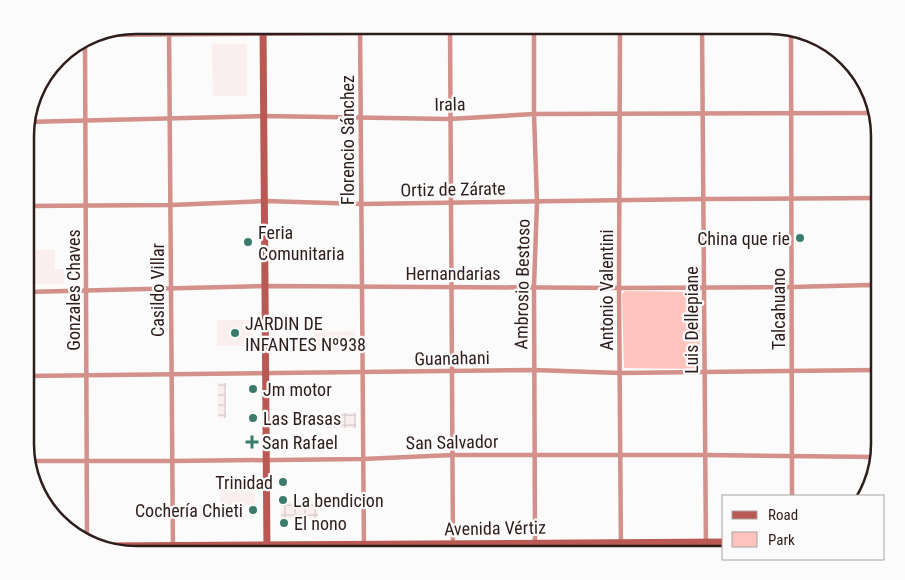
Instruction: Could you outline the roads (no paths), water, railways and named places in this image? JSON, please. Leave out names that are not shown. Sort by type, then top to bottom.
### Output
[{"type":"street","points":[[126,35],[169,34]]},
{"type":"street","name":"Casildo Villar","points":[[169,34],[173,546]]},
{"type":"street","points":[[264,34],[267,545]]},
{"type":"street","name":"Florencio Sánchez","points":[[360,34],[364,545]]},
{"type":"street","points":[[450,34],[453,544]]},
{"type":"street","name":"Ambrosio Bestoso","points":[[534,34],[537,202],[534,286],[535,543]]},
{"type":"street","name":"Antonio Valentini","points":[[620,34],[619,288],[621,546]]},
{"type":"street","name":"Luis Dellepiane","points":[[702,34],[706,546]]},
{"type":"street","name":"Talcahuano","points":[[791,36],[792,495]]},
{"type":"street","name":"Gonzales Chaves","points":[[85,47],[88,534]]},
{"type":"street","name":"Irala","points":[[35,122],[264,116],[450,119],[534,114],[869,113]]},
{"type":"street","name":"Ortiz de Zárate","points":[[34,206],[265,201],[362,204],[871,198]]},
{"type":"street","name":"Hernandarias","points":[[34,292],[266,286],[534,286],[619,288],[871,285]]},
{"type":"street","name":"Guanahani","points":[[34,376],[363,374],[534,370],[620,372],[871,370]]},
{"type":"street","name":"San Salvador","points":[[36,461],[363,459],[452,455],[870,457]]},
{"type":"street","name":"Avenida Vértiz","points":[[136,546],[722,542]]},
{"type":"place","name":"China que rie","points":[[800,238]]},
{"type":"place","name":"Feria Comunitaria","points":[[248,242]]},
{"type":"place","name":"JARDIN DE INFANTES Nº938","points":[[235,333]]},
{"type":"place","name":"Jm motor","points":[[253,389]]},
{"type":"place","name":"Las Brasas","points":[[253,418]]},
{"type":"place","name":"San Rafael","points":[[252,442]]},
{"type":"place","name":"Trinidad","points":[[283,482]]},
{"type":"place","name":"La bendicion","points":[[283,500]]},
{"type":"place","name":"Cochería Chieti","points":[[253,510]]},
{"type":"place","name":"El nono","points":[[284,523]]}]
